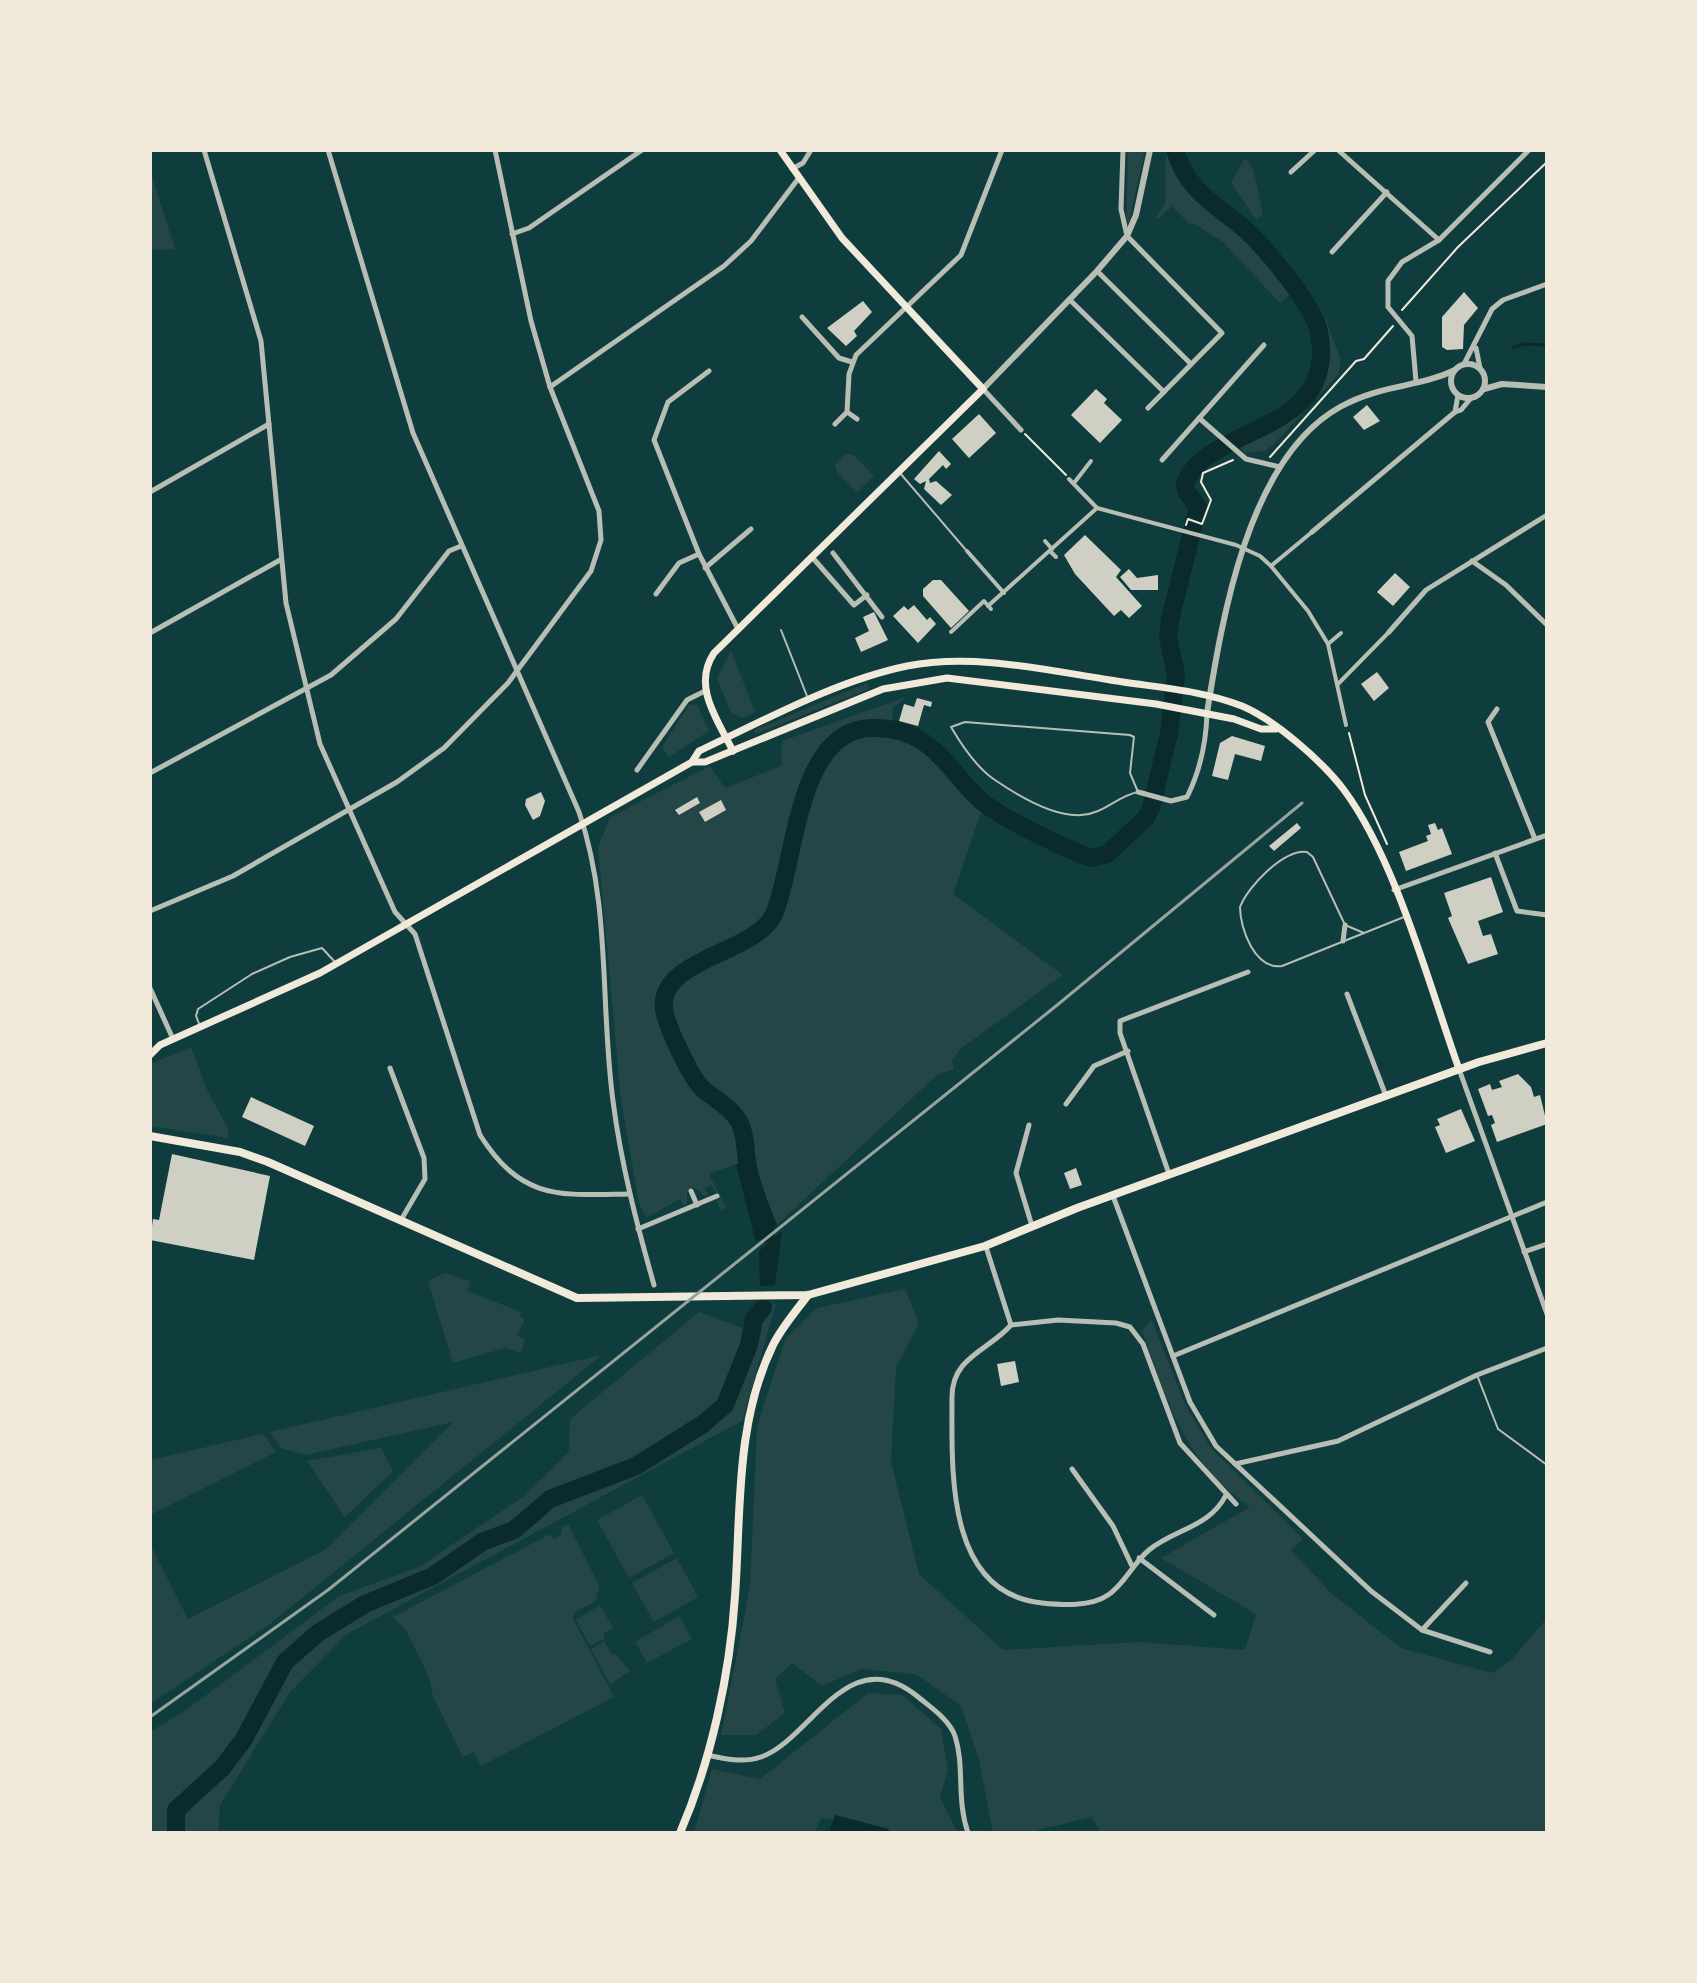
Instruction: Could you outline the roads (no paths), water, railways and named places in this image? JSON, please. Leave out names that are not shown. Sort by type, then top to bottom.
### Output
[{"type":"main road","points":[[733,751],[705,691],[709,661],[737,627],[983,389],[842,238],[780,150]]},
{"type":"main road","points":[[692,762],[699,751],[809,701],[907,666],[939,662],[979,663],[1157,687],[1210,696],[1263,716],[1324,766],[1362,816],[1394,890],[1459,1069]]},
{"type":"main road","points":[[150,1055],[160,1045],[336,963],[692,762],[705,762],[883,689],[929,680],[980,680],[1156,704],[1207,713],[1261,729],[1276,729]]},
{"type":"main road","points":[[150,1136],[254,1157],[577,1298],[808,1295],[985,1246],[1169,1174],[1459,1069],[1547,1043]]},
{"type":"main road","points":[[150,1045],[160,1045]]},
{"type":"main road","points":[[680,1833],[706,1755],[720,1695],[735,1600],[743,1444],[774,1342],[808,1295]]},
{"type":"street","points":[[204,150],[261,341],[286,603],[320,744],[395,912],[415,934],[480,1135],[496,1160],[518,1180],[548,1193],[630,1194]]},
{"type":"street","points":[[328,150],[413,433],[592,849],[612,1100],[630,1194],[654,1285]]},
{"type":"street","points":[[150,911],[233,876],[397,782],[444,748],[477,717],[517,671],[591,571],[601,540],[599,511],[550,387],[520,280],[495,150]]},
{"type":"street","points":[[512,234],[529,228],[642,150]]},
{"type":"street","points":[[791,169],[803,163],[811,150]]},
{"type":"street","points":[[835,424],[847,412],[852,362],[961,255],[1002,150]]},
{"type":"street","points":[[1123,150],[1121,209],[1127,236],[1222,333],[1148,408]]},
{"type":"street","points":[[1021,430],[983,389],[1127,236],[1136,215],[1150,150]]},
{"type":"street","points":[[1291,172],[1315,150]]},
{"type":"street","points":[[1338,150],[1439,240]]},
{"type":"street","points":[[1416,381],[1413,340],[1405,326],[1392,314],[1386,295],[1393,272],[1439,240],[1529,150]]},
{"type":"street","points":[[550,387],[724,266],[751,241],[798,179]]},
{"type":"street","points":[[1332,252],[1387,192]]},
{"type":"street","points":[[1097,271],[1191,364]]},
{"type":"street","points":[[1138,792],[1171,801],[1187,797],[1195,781],[1206,740],[1207,713],[1229,598],[1254,522],[1280,467],[1304,435],[1336,409],[1379,389],[1438,378],[1455,370],[1464,364],[1475,347],[1484,318],[1492,309],[1503,300],[1547,284]]},
{"type":"street","points":[[1070,300],[1164,392]]},
{"type":"street","points":[[802,317],[839,358],[852,362]]},
{"type":"street","points":[[1162,460],[1264,345]]},
{"type":"street","points":[[1475,347],[1484,389]]},
{"type":"street","points":[[1464,364],[1482,370],[1502,384]]},
{"type":"street","points":[[1452,386],[1455,370]]},
{"type":"street","points":[[709,371],[671,398],[654,434],[705,568],[737,627]]},
{"type":"street","points":[[1438,378],[1452,386],[1458,395],[1471,398]]},
{"type":"street","points":[[1271,566],[1484,389],[1502,384],[1547,387]]},
{"type":"street","points":[[1455,412],[1458,395]]},
{"type":"street","points":[[847,412],[857,419]]},
{"type":"street","points":[[1199,418],[1238,454],[1280,467]]},
{"type":"street","points":[[150,492],[269,424]]},
{"type":"street","points":[[1074,483],[1091,461]]},
{"type":"street","points":[[1069,479],[1097,508],[1187,530],[1260,556],[1308,611],[1328,644],[1346,725]]},
{"type":"street","points":[[951,632],[984,601],[989,608],[1097,508]]},
{"type":"street","points":[[1338,685],[1426,590],[1547,515]]},
{"type":"street","points":[[705,568],[751,529]]},
{"type":"street","points":[[1045,541],[1056,557]]},
{"type":"street","points":[[150,773],[307,690],[352,659],[396,619],[449,551],[461,546]]},
{"type":"street","points":[[967,551],[1004,593]]},
{"type":"street","points":[[833,553],[882,617]]},
{"type":"street","points":[[656,594],[679,563],[699,554]]},
{"type":"street","points":[[812,557],[854,605],[867,595]]},
{"type":"street","points":[[150,633],[280,560]]},
{"type":"street","points":[[1472,561],[1506,585],[1547,625]]},
{"type":"street","points":[[1328,644],[1341,633]]},
{"type":"street","points":[[637,770],[687,700],[705,691]]},
{"type":"street","points":[[1497,709],[1488,722],[1535,839]]},
{"type":"street","points":[[1394,890],[1547,835]]},
{"type":"street","points":[[1495,853],[1517,911],[1547,915]]},
{"type":"street","points":[[1343,941],[1345,925]]},
{"type":"street","points":[[1169,1174],[1120,1021],[1248,972]]},
{"type":"street","points":[[150,988],[173,1039]]},
{"type":"street","points":[[1347,994],[1386,1096]]},
{"type":"street","points":[[1066,1104],[1094,1066],[1128,1051]]},
{"type":"street","points":[[390,1068],[424,1158],[425,1179],[401,1221]]},
{"type":"street","points":[[1459,1069],[1547,1314]]},
{"type":"street","points":[[1029,1125],[1016,1173],[1032,1226]]},
{"type":"street","points":[[691,1191],[697,1205]]},
{"type":"street","points":[[1113,1195],[1173,1356],[1203,1426],[1234,1464],[1371,1591],[1422,1630],[1490,1652]]},
{"type":"street","points":[[638,1229],[717,1196]]},
{"type":"street","points":[[1173,1356],[1547,1202]]},
{"type":"street","points":[[1524,1252],[1547,1244]]},
{"type":"street","points":[[985,1246],[1011,1325]]},
{"type":"street","points":[[1226,1495],[1213,1515],[1162,1541],[1139,1558],[1108,1595],[1084,1603],[1051,1604],[1011,1596],[986,1577],[975,1560],[953,1496],[952,1384],[959,1368],[1011,1325],[1058,1320],[1116,1323],[1130,1327],[1143,1344],[1180,1443],[1236,1504]]},
{"type":"street","points":[[1234,1464],[1338,1441],[1477,1375],[1547,1348]]},
{"type":"street","points":[[1072,1469],[1113,1526],[1132,1566]]},
{"type":"street","points":[[1139,1558],[1214,1615]]},
{"type":"street","points":[[1422,1630],[1466,1583]]},
{"type":"street","points":[[706,1755],[743,1761],[763,1756],[841,1691],[876,1682],[901,1686],[932,1708],[954,1734],[961,1813],[968,1833]]},
{"type":"lane","points":[[899,472],[967,551]]},
{"type":"lane","points":[[781,630],[809,701]]},
{"type":"lane","points":[[965,722],[1130,735],[1134,737],[1130,773],[1138,792],[1123,796],[1101,811],[1065,815],[994,780],[951,727],[965,722]]},
{"type":"lane","points":[[1364,933],[1345,925],[1313,857],[1307,852],[1288,855],[1249,891],[1240,907],[1255,953],[1269,966],[1282,966],[1404,917]]},
{"type":"lane","points":[[200,1028],[196,1016],[198,1009],[264,968],[322,948],[336,963]]},
{"type":"lane","points":[[1477,1375],[1498,1429],[1547,1465]]},
{"type":"waterway","points":[[766,1234],[748,1169],[740,1123],[729,1109],[704,1090],[686,1064],[666,1017],[666,992],[676,978],[691,967],[748,939],[764,927],[774,914],[813,774],[827,751],[846,734],[871,728],[891,729],[921,740],[987,806],[1091,858],[1107,854],[1146,818],[1169,733],[1176,674],[1168,637],[1170,620],[1198,507],[1186,491],[1185,483],[1198,464],[1219,449],[1292,410],[1310,391],[1320,366],[1319,332],[1297,291],[1250,234],[1193,184],[1175,150]]},
{"type":"waterway","points":[[1513,348],[1523,344],[1547,345]]},
{"type":"waterway","points":[[176,1833],[176,1810],[222,1768],[244,1739],[285,1662],[318,1633],[365,1604],[433,1576],[482,1542],[514,1530],[550,1499],[636,1466],[703,1424],[725,1405],[749,1345],[754,1319],[763,1308]]},
{"type":"railway","points":[[150,1717],[328,1590],[1056,1006],[1302,803]]}]
